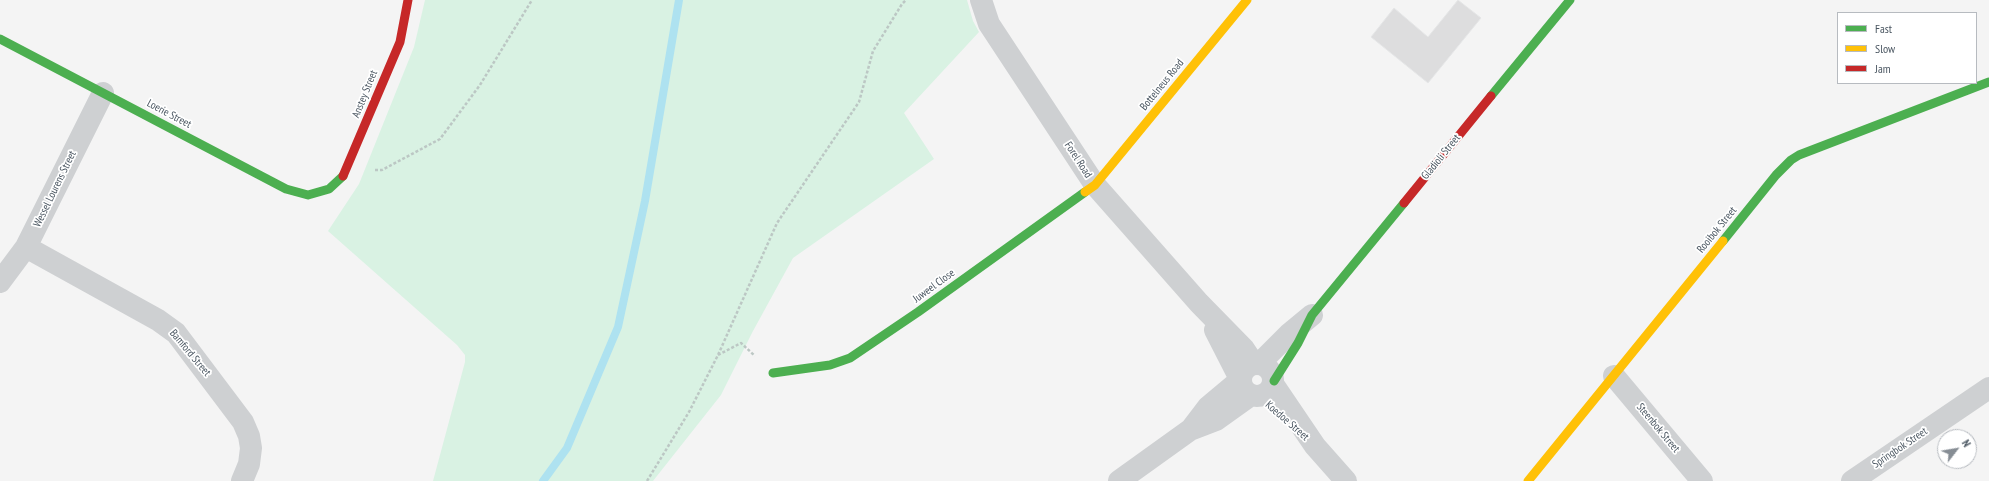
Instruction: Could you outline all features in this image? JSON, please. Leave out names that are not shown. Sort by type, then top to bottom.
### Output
[{"type":"street","name":"Anstey Street","points":[[329,189],[340,180],[347,169],[400,42],[408,0]]},
{"type":"street","name":"Forel Road","points":[[981,0],[989,24],[1095,185],[1199,303],[1244,349],[1256,380]]},
{"type":"street","name":"Bottelneus Road","points":[[1095,185],[1246,0]]},
{"type":"street","name":"Gladioli Street","points":[[1119,481],[1190,430],[1208,407],[1256,380],[1289,334],[1312,315],[1570,0]]},
{"type":"street","name":"Loerie Street","points":[[0,39],[286,189],[308,195],[329,189]]},
{"type":"street","name":"Rooibok Street","points":[[1528,481],[1783,167],[1791,160],[1808,151],[1989,82]]},
{"type":"street","name":"Wessel Lourens Street","points":[[0,282],[26,247],[103,93]]},
{"type":"street","name":"Juweel Close","points":[[773,373],[830,365],[850,358],[918,312],[1095,185]]},
{"type":"street","name":"Bamford Street","points":[[26,247],[158,320],[176,333],[243,422],[249,436],[250,448],[249,464],[242,481]]},
{"type":"street","name":"Steenbok Street","points":[[1614,376],[1702,481]]},
{"type":"street","name":"Koedoe Street","points":[[1256,380],[1346,481]]},
{"type":"street","name":"Springbok Street","points":[[1852,481],[1989,388]]},
{"type":"path","points":[[347,169],[382,170],[440,139],[480,85],[532,0]]},
{"type":"path","points":[[647,481],[690,412],[718,355],[777,223],[859,102],[873,51],[906,0]]},
{"type":"path","points":[[718,355],[741,343],[773,373]]},
{"type":"green space","points":[[425,0],[967,0],[973,21],[979,32],[904,113],[934,159],[793,258],[753,331],[721,395],[653,481],[433,481],[465,362],[465,355],[457,345],[328,231],[359,184],[414,47]]},
{"type":"building","points":[[1458,0],[1481,18],[1428,83],[1371,37],[1394,8],[1428,37]]},
{"type":"waterway","points":[[543,481],[567,448],[618,327],[645,201],[679,0]]},
{"type":"traffic: fast","points":[[1491,96],[1570,0]]},
{"type":"traffic: fast","points":[[0,39],[286,189],[308,195],[329,189],[343,176]]},
{"type":"traffic: fast","points":[[1723,241],[1776,175],[1791,160],[1799,155],[1989,82]]},
{"type":"traffic: fast","points":[[773,373],[830,365],[850,358],[918,312],[1085,192]]},
{"type":"traffic: fast","points":[[1274,381],[1298,343],[1312,315],[1404,203]]},
{"type":"traffic: slow","points":[[1085,192],[1095,185],[1247,0]]},
{"type":"traffic: slow","points":[[1528,481],[1723,241]]},
{"type":"traffic: jam","points":[[343,176],[400,42],[408,0]]},
{"type":"traffic: jam","points":[[1404,203],[1491,96]]}]
